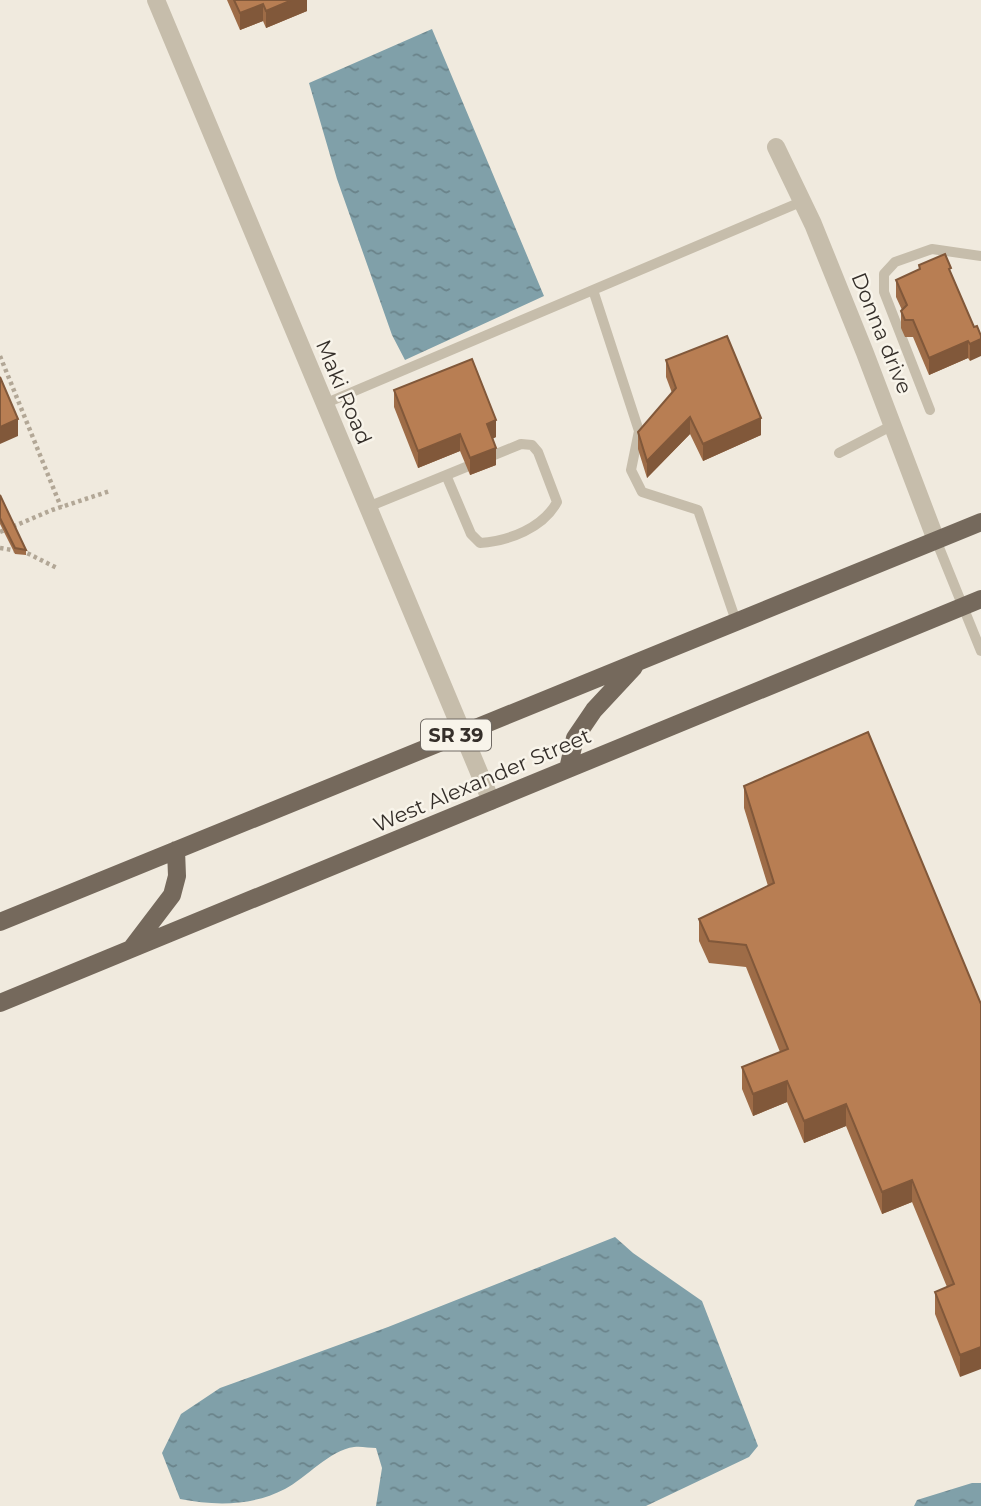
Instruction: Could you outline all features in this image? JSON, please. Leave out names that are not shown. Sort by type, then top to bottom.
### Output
[{"type":"main road","name":"SR 39","points":[[0,922],[981,522]]},
{"type":"main road","name":"West Alexander Street","points":[[0,1003],[981,599]]},
{"type":"main road","points":[[568,769],[575,738],[594,710],[639,662]]},
{"type":"main road","points":[[131,949],[172,895],[177,876],[176,850]]},
{"type":"street","name":"Maki Road","points":[[156,0],[491,801]]},
{"type":"street","name":"Donna drive","points":[[776,147],[803,201],[936,540]]},
{"type":"lane","points":[[324,404],[803,201]]},
{"type":"lane","points":[[930,410],[884,292],[884,274],[895,262],[933,249],[981,256]]},
{"type":"lane","points":[[593,290],[639,430],[631,470],[642,492],[698,510],[736,621]]},
{"type":"lane","points":[[839,453],[893,425]]},
{"type":"lane","points":[[446,475],[471,534],[480,543],[495,542],[539,525],[557,502],[538,452],[532,445],[521,444],[494,455]]},
{"type":"lane","points":[[368,507],[466,467]]},
{"type":"lane","points":[[936,540],[981,651]]},
{"type":"path","points":[[0,356],[61,507]]},
{"type":"path","points":[[0,532],[61,507],[110,491]]},
{"type":"path","points":[[0,548],[25,552],[57,568]]},
{"type":"water","points":[[432,29],[544,296],[405,360],[392,335],[337,179],[309,83]]},
{"type":"water","points":[[615,1237],[633,1253],[702,1301],[758,1446],[749,1457],[646,1506],[376,1506],[382,1468],[376,1448],[359,1447],[336,1453],[285,1489],[260,1499],[207,1503],[180,1499],[162,1453],[181,1414],[220,1388],[388,1327]]},
{"type":"water","points":[[972,1483],[981,1483],[981,1506],[914,1506],[917,1500]]},
{"type":"building","points":[[234,0],[292,0],[266,11],[263,4],[240,13]]},
{"type":"building","points":[[945,254],[951,268],[949,269],[981,339],[970,344],[968,341],[929,358],[913,320],[905,320],[901,311],[907,305],[896,280],[920,269],[919,265]]},
{"type":"building","points":[[727,336],[761,418],[703,444],[690,417],[647,461],[638,432],[676,388],[666,360]]},
{"type":"building","points":[[472,359],[496,420],[487,424],[496,448],[470,458],[460,434],[418,451],[394,390]]},
{"type":"building","points":[[0,377],[18,419],[0,427]]},
{"type":"building","points":[[0,495],[26,550],[15,548],[0,518]]},
{"type":"building","points":[[868,732],[981,1004],[981,1347],[960,1355],[935,1292],[954,1284],[912,1180],[882,1192],[846,1104],[804,1121],[787,1081],[753,1094],[742,1067],[788,1049],[746,945],[709,941],[699,919],[774,883],[744,786]]}]
